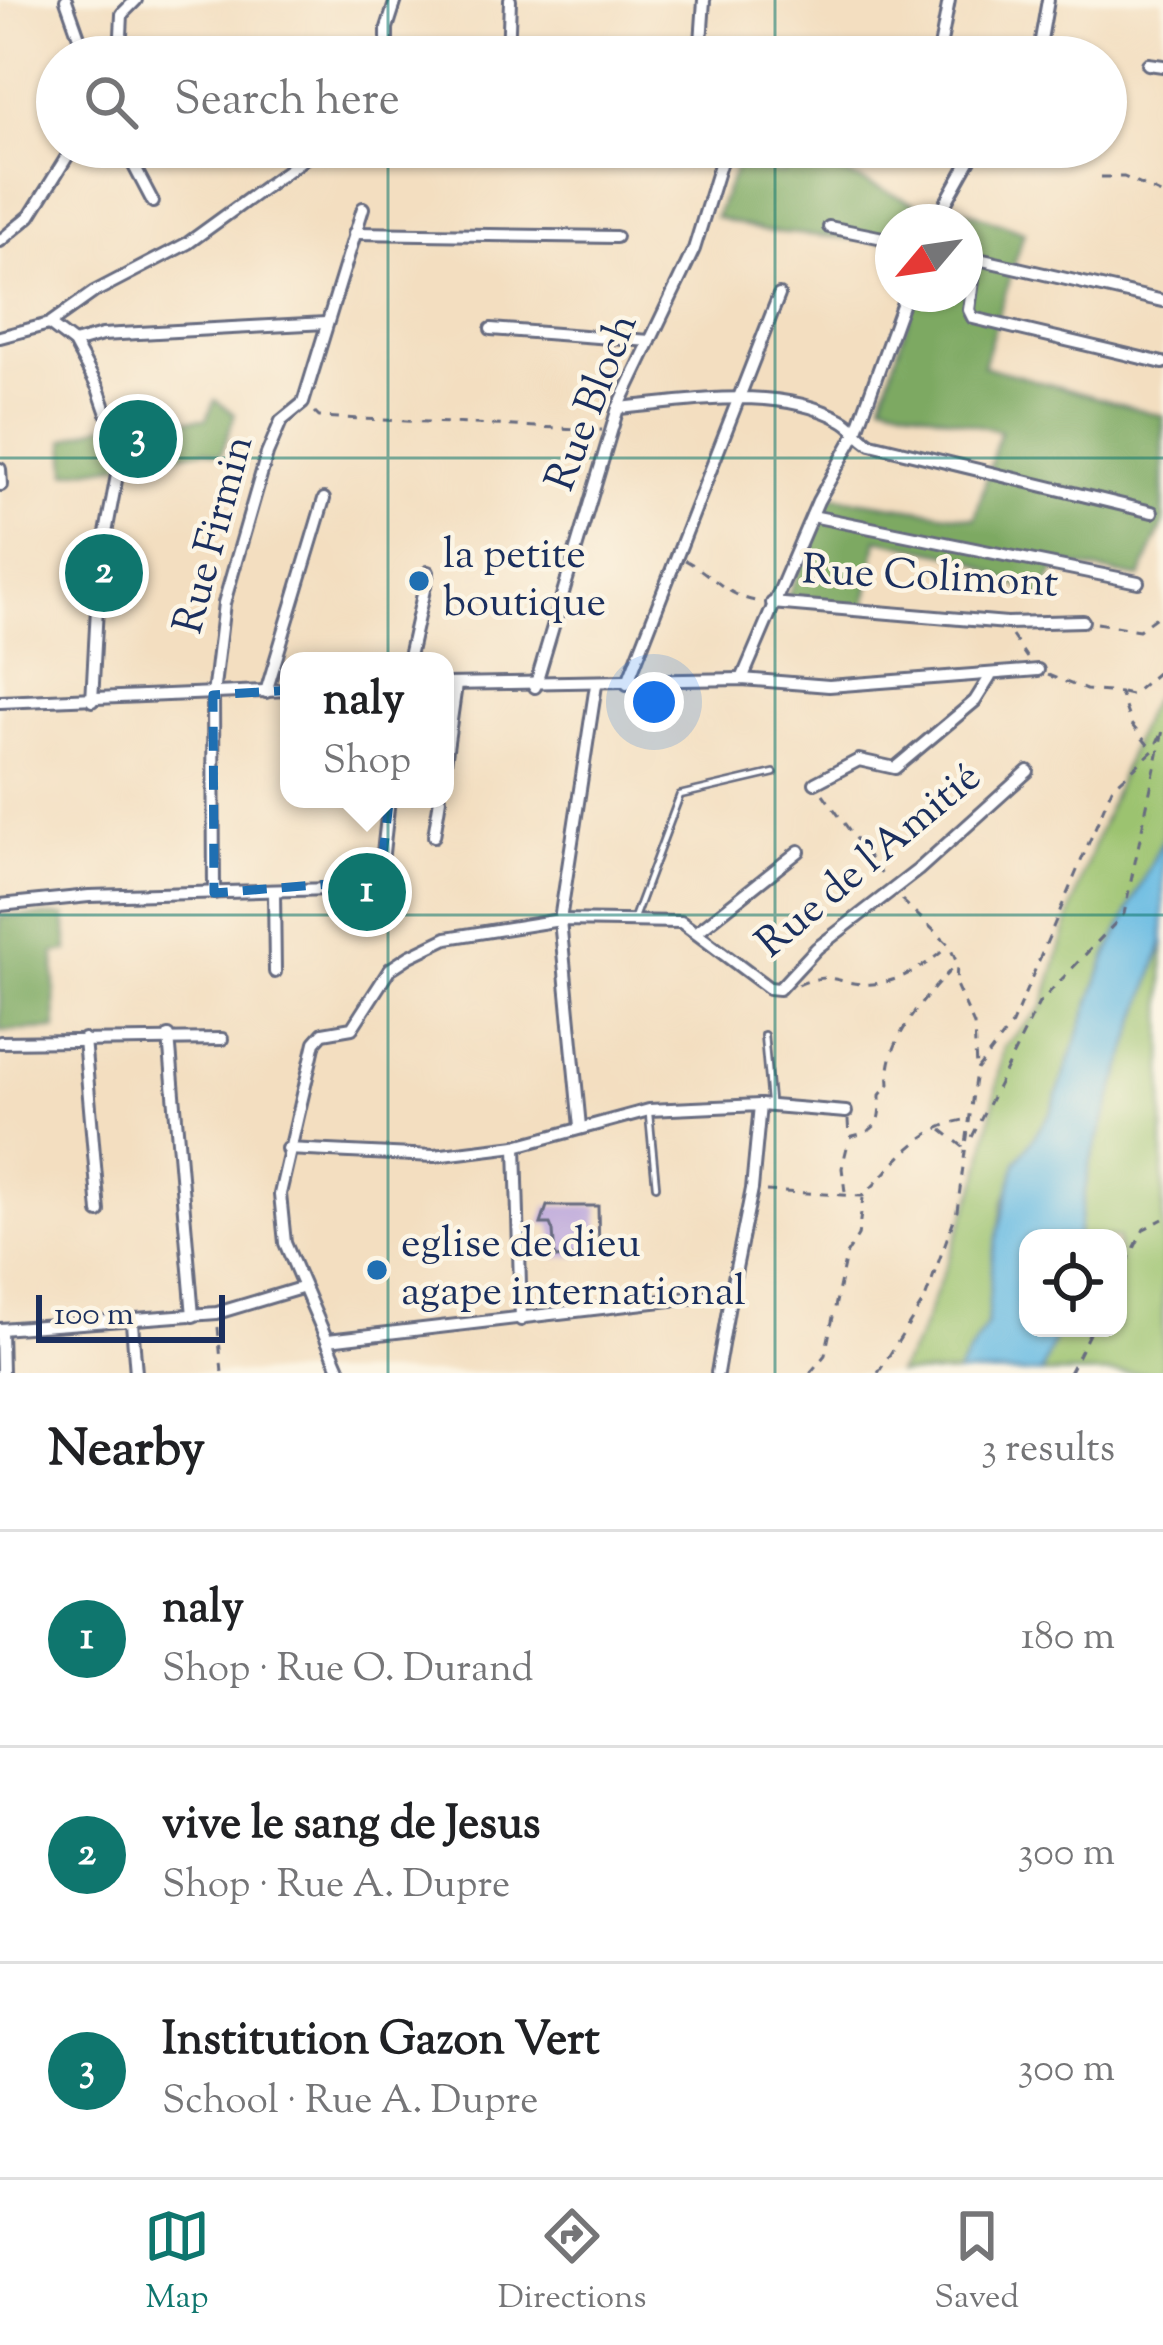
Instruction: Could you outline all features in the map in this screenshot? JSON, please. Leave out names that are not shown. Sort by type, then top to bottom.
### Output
[{"type":"street","points":[[66,0],[79,36]]},
{"type":"street","points":[[121,36],[122,14],[136,0]]},
{"type":"street","points":[[387,36],[396,0]]},
{"type":"street","points":[[509,36],[510,0]]},
{"type":"street","points":[[702,36],[704,0]]},
{"type":"street","points":[[942,36],[949,0]]},
{"type":"street","points":[[1042,36],[1048,0]]},
{"type":"street","points":[[1148,64],[1163,66]]},
{"type":"street","points":[[0,241],[30,216],[60,168]]},
{"type":"street","points":[[135,168],[153,202]]},
{"type":"street","points":[[0,337],[49,324],[94,292],[188,243],[291,168]]},
{"type":"street","name":"Rue Bloch","points":[[535,687],[618,408],[694,249],[719,168]]},
{"type":"street","points":[[945,204],[965,168]]},
{"type":"street","points":[[303,403],[363,208]]},
{"type":"street","points":[[829,227],[875,236]]},
{"type":"street","points":[[354,233],[616,237]]},
{"type":"street","points":[[983,261],[1163,301]]},
{"type":"street","points":[[627,684],[743,398],[779,295]]},
{"type":"street","points":[[742,679],[818,500],[856,434],[900,312]]},
{"type":"street","points":[[970,312],[974,317],[1163,363]]},
{"type":"street","points":[[74,343],[102,335],[326,322]]},
{"type":"street","points":[[49,324],[74,343],[98,388],[121,454],[99,570],[92,700]]},
{"type":"street","points":[[490,329],[650,341]]},
{"type":"street","points":[[618,408],[743,398],[786,402],[837,417],[871,444],[1152,512]]},
{"type":"street","name":"Rue Firmin","points":[[214,893],[213,694],[224,603],[267,454],[281,422],[303,403]]},
{"type":"street","points":[[0,469],[1,485]]},
{"type":"street","points":[[266,692],[325,499]]},
{"type":"street","points":[[812,515],[1138,582]]},
{"type":"street","points":[[410,652],[428,572]]},
{"type":"street","name":"Rue Colimont","points":[[772,603],[1007,623],[1083,621]]},
{"type":"street","points":[[454,685],[535,687],[742,679],[829,686],[1038,670]]},
{"type":"street","points":[[815,783],[859,760],[895,768],[976,701],[990,677]]},
{"type":"street","points":[[580,1126],[560,920],[596,685]]},
{"type":"street","points":[[0,702],[280,691]]},
{"type":"street","name":"Rue de l'Amitié","points":[[286,1150],[315,1042],[323,1033],[352,1028],[390,969],[410,956],[447,938],[560,920],[675,920],[770,988],[785,985],[817,948],[893,890],[1028,771]]},
{"type":"street","points":[[0,905],[375,885],[388,808]]},
{"type":"street","points":[[434,836],[439,808]]},
{"type":"street","points":[[697,932],[800,851]]},
{"type":"street","points":[[274,891],[275,972]]},
{"type":"street","points":[[169,1036],[193,1316]]},
{"type":"street","points":[[0,1042],[169,1036],[222,1039]]},
{"type":"street","points":[[84,1039],[99,1212]]},
{"type":"street","points":[[717,1373],[765,1104]]},
{"type":"street","points":[[341,1373],[301,1288],[283,1226],[280,1194],[286,1150],[434,1156],[516,1146],[649,1110],[765,1104],[846,1112]]},
{"type":"street","points":[[516,1146],[521,1320]]},
{"type":"street","points":[[2,1373],[0,1329],[131,1323],[217,1313],[301,1288]]},
{"type":"street","points":[[328,1340],[731,1293]]},
{"type":"street","points":[[131,1323],[136,1373]]},
{"type":"lane","points":[[634,918],[678,797],[774,773]]},
{"type":"lane","points":[[764,1035],[765,1104]]},
{"type":"lane","points":[[649,1110],[656,1186]]},
{"type":"path","points":[[1101,177],[1124,177],[1163,195]]},
{"type":"path","points":[[303,403],[320,417],[611,431]]},
{"type":"path","points":[[679,556],[705,568],[721,589],[746,601],[772,603]]},
{"type":"path","points":[[1083,621],[1139,630],[1163,612]]},
{"type":"path","points":[[1007,623],[1015,643],[1038,670],[1086,690],[1131,695],[1163,668]]},
{"type":"path","points":[[1120,693],[1131,724],[1153,751]]},
{"type":"path","points":[[976,1071],[1012,1024],[1112,788],[1153,751],[1163,730]]},
{"type":"path","points":[[969,1148],[1039,1003],[1124,914],[1156,782],[1160,736]]},
{"type":"path","points":[[815,783],[893,890],[949,945],[957,963],[956,985],[974,1024],[976,1071],[957,1211],[925,1299],[878,1373]]},
{"type":"path","points":[[785,985],[823,975],[865,985],[924,968],[949,945]]},
{"type":"path","points":[[850,1137],[874,1131],[880,1123],[880,1095],[889,1084],[887,1067],[901,1035],[957,963]]},
{"type":"path","points":[[845,1192],[842,1168],[850,1137],[846,1112]]},
{"type":"path","points":[[810,1373],[825,1355],[846,1256],[859,1236],[863,1196],[910,1144],[950,1121],[971,1119]]},
{"type":"path","points":[[940,1129],[969,1148]]},
{"type":"path","points":[[752,1189],[827,1198],[845,1192],[863,1196]]},
{"type":"path","points":[[1127,1262],[1144,1229],[1163,1219]]},
{"type":"path","points":[[217,1313],[222,1373]]},
{"type":"path","points":[[1070,1373],[1088,1337]]},
{"type":"highlighted area","points":[[403,683],[380,880],[214,893],[213,695]]},
{"type":"green space","points":[[736,168],[784,174],[786,168],[832,168],[916,204],[875,204],[875,240],[763,231],[715,217]]},
{"type":"green space","points":[[983,217],[1024,232],[983,366],[1163,416],[1163,524],[1140,578],[1059,563],[1040,599],[967,558],[877,539],[865,611],[786,601],[829,496],[975,518],[1000,431],[882,401],[910,312],[983,312]]},
{"type":"green space","points":[[215,400],[235,414],[221,455],[205,450],[67,473],[65,440],[112,422],[206,419]]},
{"type":"green space","points":[[1163,682],[1163,839],[1106,958],[1051,1112],[1003,1202],[987,1325],[957,1373],[897,1373],[918,1339],[980,1175],[1004,1047],[1043,1007],[1082,876],[1145,713]]},
{"type":"green space","points":[[0,916],[65,916],[68,951],[54,953],[56,1029],[0,1031]]},
{"type":"green space","points":[[1163,943],[1163,1373],[1041,1373],[1055,1337],[1127,1337],[1127,1229],[1078,1229],[1089,1166]]},
{"type":"water","points":[[1163,839],[1163,943],[1089,1166],[1078,1229],[1019,1229],[1019,1337],[1055,1337],[1041,1373],[957,1373],[987,1325],[993,1253],[1016,1163],[1051,1112],[1106,958]]},
{"type":"building","points":[[547,1206],[598,1206],[599,1254],[555,1258],[553,1231],[550,1224],[541,1224]]},
{"type":"place","name":"Institution Gazon Vert","points":[[138,439]]},
{"type":"place","name":"vive le sang de Jesus","points":[[104,573]]},
{"type":"place","name":"la petite boutique","points":[[419,581]]},
{"type":"place","name":"naly","points":[[367,892]]},
{"type":"place","name":"eglise de dieu agape international","points":[[377,1270]]}]
